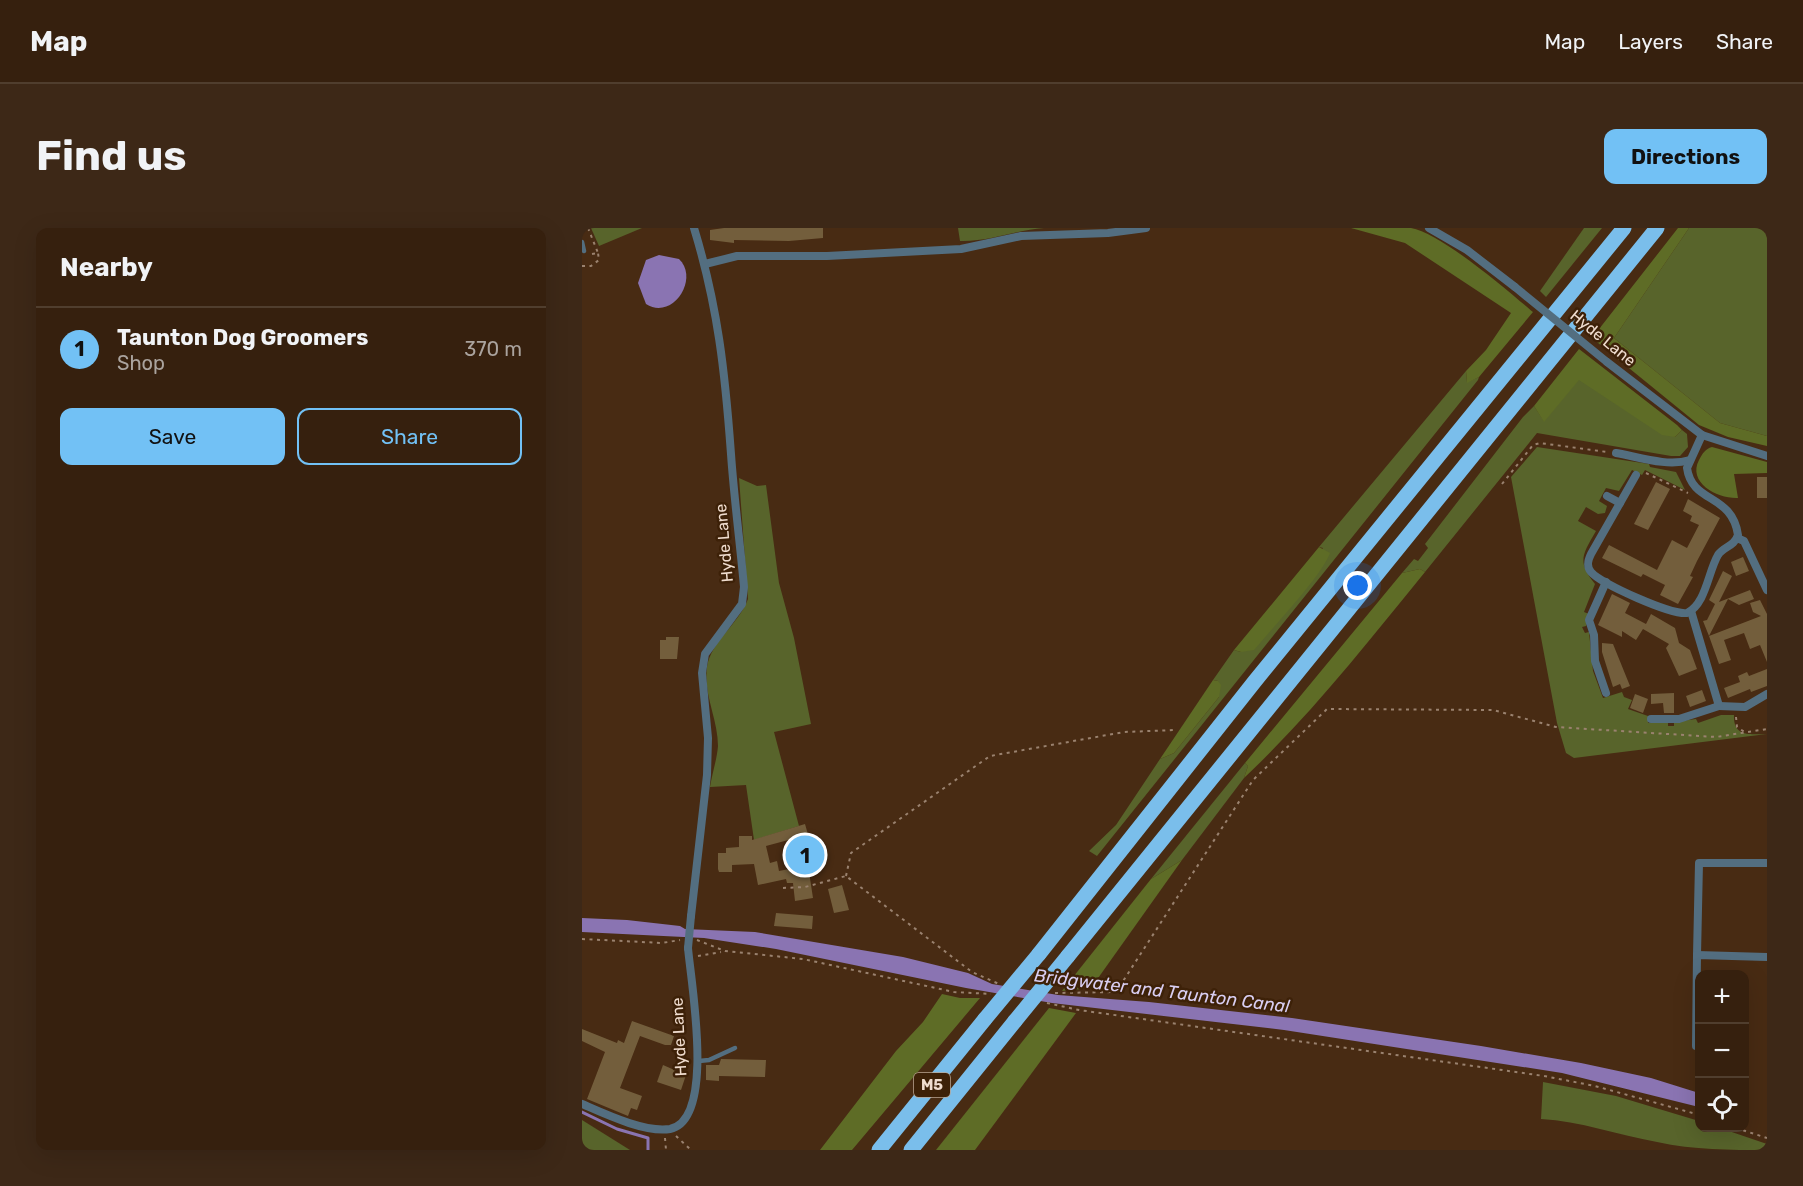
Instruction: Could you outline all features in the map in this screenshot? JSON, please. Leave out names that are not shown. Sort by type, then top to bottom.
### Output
[{"type":"highway","name":"M5","points":[[879,1150],[1039,954],[1255,681],[1624,228]]},
{"type":"highway","name":"M5","points":[[911,1150],[1657,228]]},
{"type":"street","name":"Hyde Lane","points":[[671,1128],[680,1125],[688,1116],[695,1097],[699,1061],[690,948],[691,916],[707,775],[708,738],[702,674],[705,654],[741,604],[744,587],[727,396],[713,297],[694,228]]},
{"type":"street","points":[[705,264],[737,256],[827,256],[961,249],[1021,236],[1108,233],[1146,228]]},
{"type":"street","name":"Hyde Lane","points":[[1429,228],[1467,250],[1702,435],[1767,456]]},
{"type":"street","points":[[1636,475],[1588,562],[1591,572],[1606,582],[1671,612],[1682,614],[1691,611],[1699,602],[1718,555],[1733,545],[1737,538],[1737,530],[1728,509],[1700,493],[1688,474],[1690,460],[1702,435]]},
{"type":"street","points":[[1616,453],[1680,463],[1690,460]]},
{"type":"street","points":[[1606,496],[1620,503]]},
{"type":"street","points":[[1737,538],[1744,541],[1767,590]]},
{"type":"street","points":[[1606,582],[1589,620],[1594,635],[1595,661],[1606,693]]},
{"type":"street","points":[[1691,611],[1719,706]]},
{"type":"street","points":[[1651,719],[1679,719],[1719,706],[1736,708],[1748,706],[1767,694]]},
{"type":"street","points":[[1696,1024],[1699,863],[1767,863]]},
{"type":"street","points":[[1697,955],[1767,957]]},
{"type":"street","points":[[582,1104],[619,1119],[656,1128],[671,1128]]},
{"type":"lane","points":[[582,243],[584,251],[582,250]]},
{"type":"lane","points":[[699,1061],[709,1060],[735,1048]]},
{"type":"path","points":[[582,266],[591,266],[599,260],[598,254]]},
{"type":"path","points":[[1502,483],[1533,445],[1540,442],[1616,453]]},
{"type":"path","points":[[1636,475],[1642,479],[1646,472],[1687,493],[1700,493]]},
{"type":"path","points":[[1736,708],[1737,727],[1746,733]]},
{"type":"path","points":[[1571,728],[1716,737],[1767,729]]},
{"type":"path","points":[[846,876],[851,853],[990,756],[1124,732],[1175,730]]},
{"type":"path","points":[[582,939],[662,943],[683,939]]},
{"type":"path","points":[[725,951],[701,940],[690,948],[700,956],[708,952],[725,951],[803,959],[954,992],[996,994]]},
{"type":"path","points":[[1041,1002],[1079,1011],[1544,1076],[1616,1091],[1695,1114]]},
{"type":"path","points":[[671,1128],[680,1142],[691,1150]]},
{"type":"path","points":[[1748,1132],[1767,1138]]},
{"type":"green space","points":[[591,228],[642,228],[599,246]]},
{"type":"green space","points":[[958,228],[1044,228],[981,240],[960,241]]},
{"type":"green space","points":[[1351,228],[1411,228],[1424,232],[1474,264],[1533,312],[1479,377],[1467,383],[1466,371],[1486,350],[1511,313],[1405,243]]},
{"type":"green space","points":[[1584,228],[1602,228],[1546,297],[1540,291]]},
{"type":"green space","points":[[1678,228],[1689,228],[1614,338],[1720,423],[1767,436],[1767,446],[1728,437],[1699,425],[1592,338]]},
{"type":"green space","points":[[1689,228],[1767,228],[1767,436],[1720,423],[1614,338]]},
{"type":"green space","points":[[1579,349],[1682,430],[1675,437],[1662,435],[1579,380],[1544,422],[1534,406]]},
{"type":"green space","points":[[1466,371],[1467,382],[1479,377],[1478,380],[1097,856],[1089,851],[1116,825],[1160,759],[1174,753],[1219,697],[1218,681],[1213,680],[1234,650],[1241,652],[1323,548],[1319,547]]},
{"type":"green space","points":[[1579,379],[1675,437],[1682,430],[1687,434],[1688,447],[1680,456],[1671,456],[1537,433],[1425,572],[1420,569],[1402,573],[1414,559],[1418,561],[1428,548],[1425,544],[1523,417],[1534,406],[1544,421]]},
{"type":"green space","points":[[1537,447],[1649,464],[1650,467],[1676,472],[1685,490],[1645,470],[1642,475],[1632,470],[1619,491],[1606,488],[1599,501],[1607,506],[1605,513],[1598,514],[1586,507],[1578,521],[1596,531],[1587,546],[1584,558],[1586,570],[1595,584],[1584,612],[1589,614],[1586,626],[1582,627],[1585,633],[1589,632],[1593,671],[1603,698],[1622,692],[1624,697],[1632,700],[1628,709],[1648,716],[1648,723],[1668,722],[1668,726],[1674,726],[1674,722],[1696,719],[1698,723],[1721,715],[1734,715],[1736,728],[1740,731],[1749,734],[1767,734],[1574,758],[1566,753],[1557,723],[1511,477]]},
{"type":"green space","points":[[1712,447],[1767,462],[1767,473],[1734,474],[1738,498],[1722,496],[1706,488],[1697,476],[1696,468],[1699,460],[1703,453]]},
{"type":"green space","points":[[739,478],[757,486],[766,485],[779,583],[794,638],[811,724],[774,732],[799,826],[754,840],[746,785],[710,787],[718,746],[707,687],[707,667],[714,649],[738,617],[748,599]]},
{"type":"green space","points":[[1319,547],[1330,553],[1317,575],[1295,602],[1254,650],[1241,652],[1234,650]]},
{"type":"green space","points":[[1420,569],[1425,572],[1338,678],[1244,778],[1248,766],[1245,763],[1402,573]]},
{"type":"green space","points":[[1213,680],[1218,681],[1221,685],[1219,697],[1174,753],[1160,759]]},
{"type":"green space","points":[[1245,763],[1248,766],[1244,778],[1182,860],[1151,879]]},
{"type":"green space","points":[[1182,860],[1091,988],[1062,991],[1151,879]]},
{"type":"green space","points":[[942,994],[960,998],[980,998],[852,1150],[820,1150],[896,1051],[923,1022]]},
{"type":"green space","points":[[1049,1008],[1076,1013],[975,1150],[936,1150]]},
{"type":"green space","points":[[1543,1082],[1616,1096],[1695,1120],[1695,1132],[1732,1132],[1767,1144],[1767,1150],[1685,1147],[1570,1122],[1541,1119]]},
{"type":"green space","points":[[582,1120],[630,1150],[582,1150]]},
{"type":"shaded area","points":[[659,255],[679,259],[685,267],[686,277],[685,287],[673,303],[656,308],[646,304],[638,283],[646,260]]},
{"type":"shaded area","points":[[582,918],[627,920],[680,926],[685,929],[755,932],[903,957],[968,973],[992,984],[1058,995],[1149,1002],[1292,1018],[1581,1063],[1651,1078],[1695,1092],[1695,1106],[1562,1073],[1284,1030],[1052,1003],[776,949],[704,938],[582,932]]},
{"type":"building","points":[[823,228],[823,238],[789,241],[734,240],[734,243],[710,240],[710,230]]},
{"type":"building","points":[[1757,477],[1767,477],[1767,498],[1757,498]]},
{"type":"building","points":[[1656,482],[1670,489],[1648,530],[1634,524]]},
{"type":"building","points":[[1688,499],[1720,518],[1678,604],[1660,595],[1665,585],[1643,574],[1641,577],[1602,558],[1609,545],[1657,570],[1672,540],[1687,548],[1699,525],[1690,521],[1692,516],[1683,511]]},
{"type":"building","points":[[1743,557],[1749,571],[1736,576],[1731,562]]},
{"type":"building","points":[[1723,571],[1732,576],[1719,602],[1750,590],[1754,599],[1739,605],[1728,599],[1709,636],[1703,621],[1707,620],[1715,604],[1709,600]]},
{"type":"building","points":[[1612,594],[1630,603],[1625,613],[1646,624],[1651,614],[1675,628],[1679,643],[1690,650],[1697,669],[1679,676],[1666,648],[1669,644],[1643,629],[1636,640],[1622,631],[1622,637],[1598,625]]},
{"type":"building","points":[[1760,600],[1767,614],[1767,662],[1760,645],[1750,649],[1744,633],[1724,640],[1731,660],[1719,664],[1709,636],[1761,616],[1753,612],[1750,603]]},
{"type":"building","points":[[666,637],[679,637],[677,659],[660,659],[660,640],[666,640]]},
{"type":"building","points":[[1602,643],[1613,644],[1630,686],[1622,689],[1620,684],[1613,687],[1602,652]]},
{"type":"building","points":[[1767,669],[1767,686],[1751,692],[1750,689],[1728,698],[1724,688],[1740,682],[1738,676],[1747,672],[1749,676]]},
{"type":"building","points":[[1702,690],[1706,701],[1690,707],[1686,696]]},
{"type":"building","points":[[1674,693],[1674,713],[1664,713],[1663,703],[1651,704],[1651,694]]},
{"type":"building","points":[[1635,694],[1648,699],[1643,713],[1630,708]]},
{"type":"building","points":[[805,824],[809,838],[804,839],[813,898],[795,901],[793,883],[787,883],[786,879],[758,885],[754,864],[732,865],[732,872],[719,872],[718,853],[726,853],[726,848],[739,847],[739,836],[752,836],[752,840]],"holes":[[[792,839],[799,867],[779,871],[777,861],[770,863],[766,846]]]},
{"type":"building","points":[[842,885],[849,910],[834,913],[828,889]]},
{"type":"building","points":[[776,913],[813,916],[812,929],[774,926]]},
{"type":"building","points":[[632,1021],[674,1036],[671,1045],[665,1045],[640,1036],[620,1088],[642,1096],[637,1110],[631,1108],[628,1116],[587,1099],[605,1052],[582,1041],[582,1029],[617,1043],[618,1040],[624,1043]]},
{"type":"building","points":[[721,1059],[766,1060],[765,1077],[719,1076],[719,1081],[706,1080],[706,1065],[719,1065]]},
{"type":"building","points":[[663,1065],[686,1075],[681,1090],[657,1082]]},
{"type":"waterway","points":[[582,1112],[617,1129],[648,1138],[648,1150]]},
{"type":"place","name":"Taunton Dog Groomers","points":[[805,855]]},
{"type":"water label","name":"Bridgwater and Taunton Canal","points":[[1162,991]]}]
